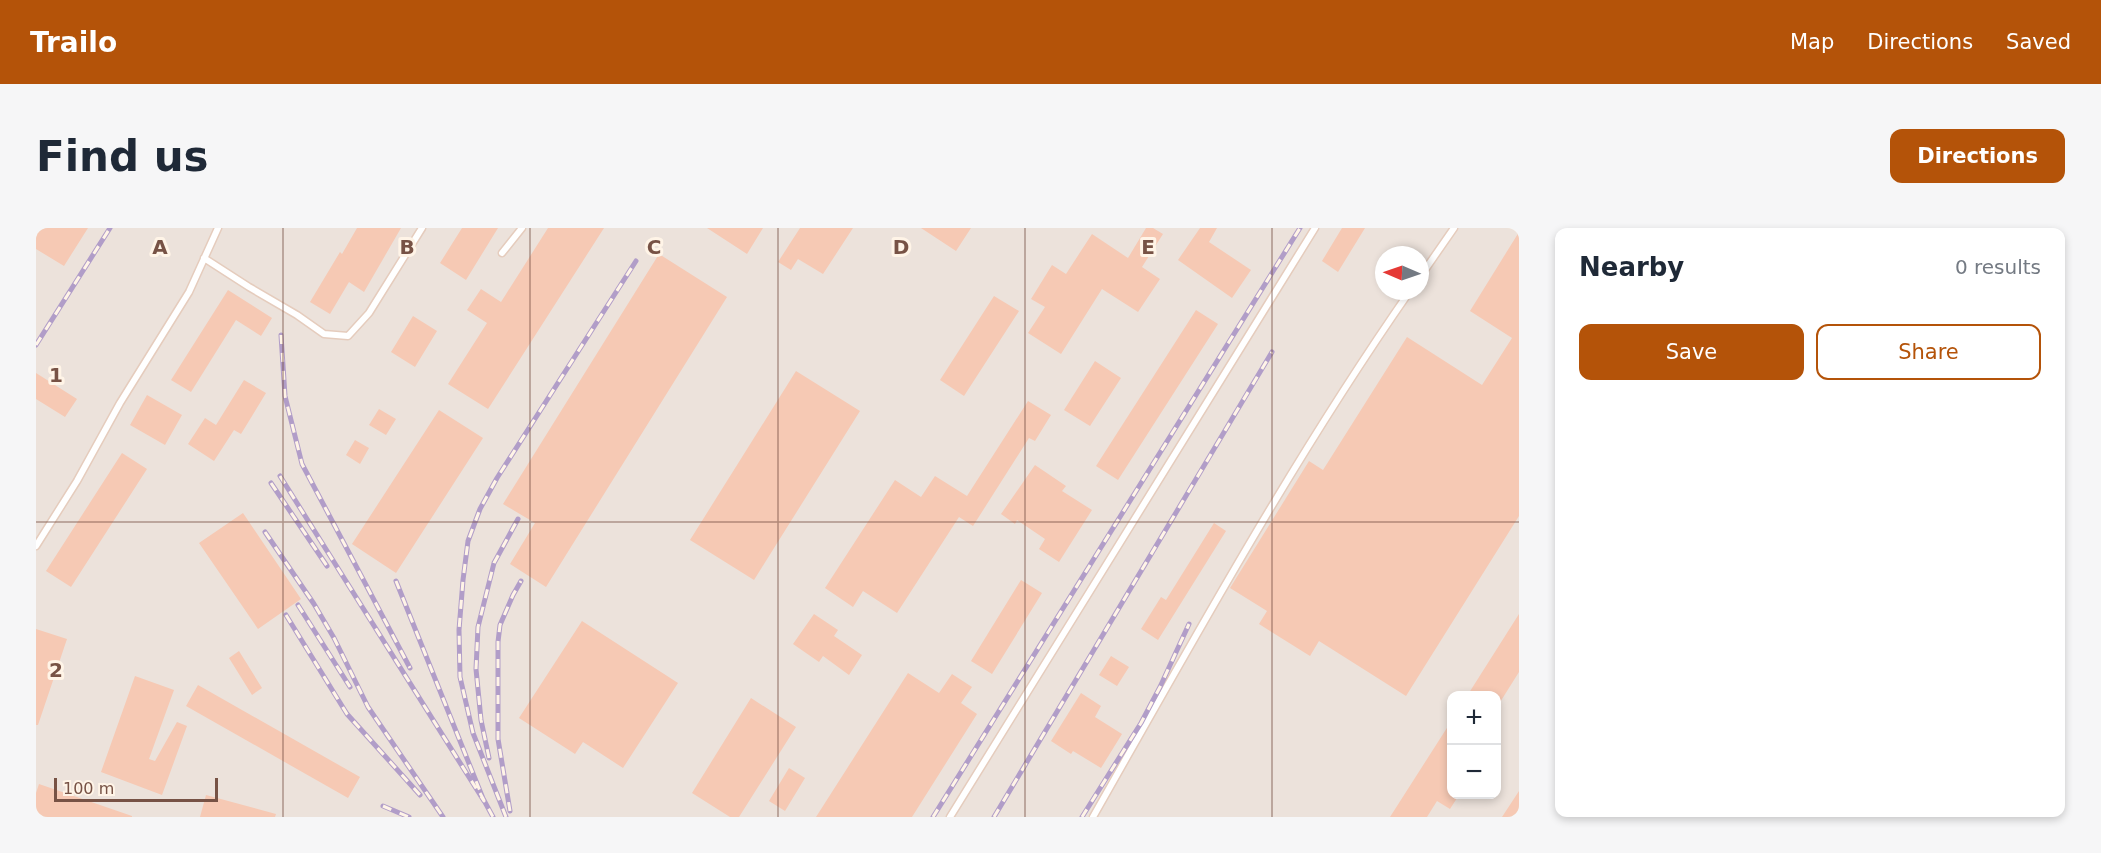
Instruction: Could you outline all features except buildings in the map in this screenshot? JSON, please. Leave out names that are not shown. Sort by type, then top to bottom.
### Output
[{"type":"lane","points":[[36,546],[77,481],[120,403],[189,292],[218,228]]},
{"type":"lane","points":[[204,258],[324,334],[348,336],[369,313],[422,228]]},
{"type":"lane","points":[[502,253],[522,228]]},
{"type":"lane","points":[[950,817],[1315,228]]},
{"type":"lane","points":[[1429,264],[1454,228]]},
{"type":"lane","points":[[1093,817],[1256,531],[1376,340],[1404,300]]},
{"type":"shaded area","points":[[36,228],[1519,228],[1519,817],[36,817]]},
{"type":"railway","points":[[36,345],[110,228]]},
{"type":"railway","points":[[933,817],[1300,228]]},
{"type":"railway","points":[[506,817],[473,733],[460,677],[459,630],[468,541],[480,509],[497,478],[636,261]]},
{"type":"railway","points":[[281,335],[285,396],[302,464],[410,668]]},
{"type":"railway","points":[[994,817],[1272,352]]},
{"type":"railway","points":[[280,476],[484,801],[396,581]]},
{"type":"railway","points":[[271,483],[327,566]]},
{"type":"railway","points":[[489,758],[481,720],[476,669],[478,627],[494,563],[518,519]]},
{"type":"railway","points":[[265,532],[314,604],[334,638],[368,707],[443,817]]},
{"type":"railway","points":[[510,811],[498,739],[498,642],[500,625],[521,581]]},
{"type":"railway","points":[[298,605],[350,687]]},
{"type":"railway","points":[[286,615],[347,714],[420,795]]},
{"type":"railway","points":[[1082,817],[1141,723],[1189,624]]},
{"type":"railway","points":[[480,793],[493,817]]},
{"type":"railway","points":[[383,806],[409,817]]}]
